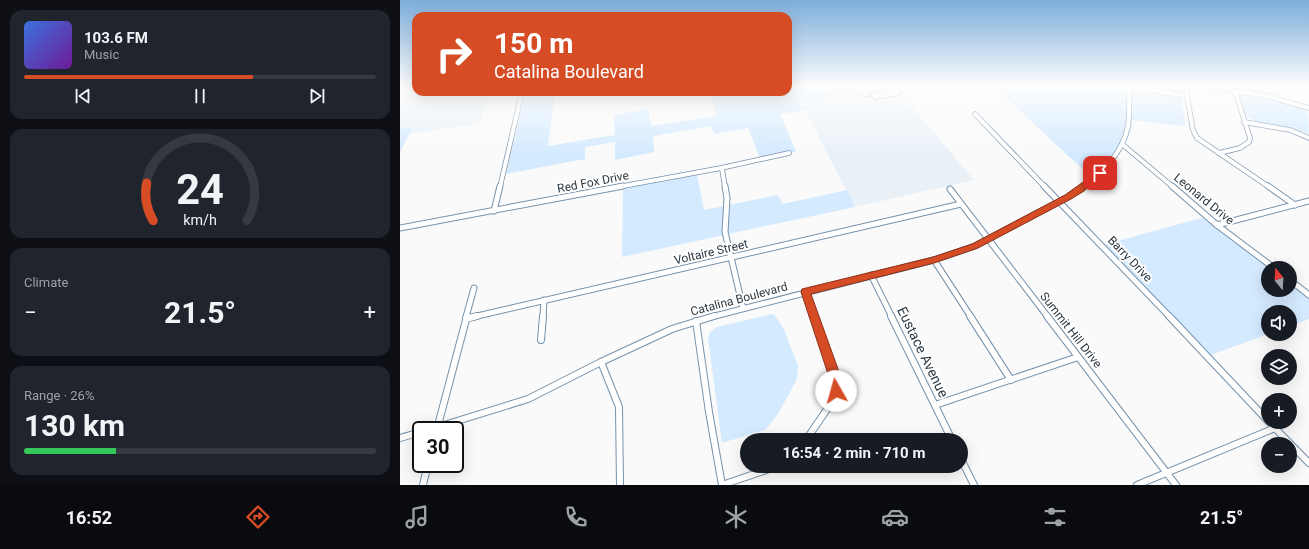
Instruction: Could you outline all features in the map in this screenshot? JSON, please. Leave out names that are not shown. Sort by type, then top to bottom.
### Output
[{"type":"street","points":[[494,211],[518,109]]},
{"type":"street","name":"Catalina Boulevard","points":[[461,421],[528,399],[655,336],[696,321],[934,260],[956,253],[988,239],[1081,189],[1094,179],[1110,162],[1122,144],[1128,126],[1128,109]]},
{"type":"street","points":[[1190,109],[1193,130],[1198,138],[1296,205]]},
{"type":"street","points":[[1219,153],[1240,148],[1249,142],[1250,138],[1240,109]]},
{"type":"street","name":"Barry Drive","points":[[975,114],[1261,412]]},
{"type":"street","points":[[1244,122],[1290,130],[1309,138]]},
{"type":"street","name":"Leonard Drive","points":[[1122,144],[1217,225],[1265,261]]},
{"type":"street","name":"Red Fox Drive","points":[[400,228],[789,153]]},
{"type":"street","points":[[722,169],[728,198],[725,214],[725,232],[743,308]]},
{"type":"street","name":"Summit Hill Drive","points":[[950,189],[1176,485]]},
{"type":"street","points":[[1217,225],[1309,201]]},
{"type":"street","name":"Voltaire Street","points":[[466,318],[961,204]]},
{"type":"street","points":[[934,260],[1011,380]]},
{"type":"street","name":"Eustace Avenue","points":[[871,275],[949,433]]},
{"type":"street","points":[[1297,286],[1309,295]]},
{"type":"street","points":[[439,421],[474,288]]},
{"type":"street","points":[[806,292],[837,383],[834,400],[811,433]]},
{"type":"street","points":[[541,340],[544,300]]},
{"type":"street","points":[[696,321],[722,485],[757,473]]},
{"type":"street","points":[[935,405],[1078,357]]},
{"type":"street","points":[[601,362],[619,407],[620,485]]},
{"type":"street","points":[[1137,485],[1273,429]]},
{"type":"street","name":"Barry Drive","points":[[1276,429],[1309,463]]},
{"type":"street","points":[[400,438],[412,435]]},
{"type":"street","points":[[423,485],[426,473]]},
{"type":"street","points":[[968,473],[974,485]]},
{"type":"shaded area","points":[[400,109],[486,109],[480,123],[410,134],[413,127],[400,129]]},
{"type":"shaded area","points":[[522,109],[553,109],[548,146],[615,135],[614,115],[648,109],[651,126],[716,116],[714,109],[804,109],[805,110],[780,114],[796,152],[760,158],[748,128],[714,134],[711,126],[653,136],[654,152],[615,160],[615,142],[585,147],[585,159],[506,174]]},
{"type":"shaded area","points":[[804,109],[913,109],[974,180],[855,207]]},
{"type":"shaded area","points":[[1017,109],[1128,109],[1126,127],[1121,141],[1113,155],[1103,167],[1090,176]]},
{"type":"shaded area","points":[[1130,109],[1183,109],[1185,126],[1132,120],[1131,131],[1125,145],[1130,127]]},
{"type":"shaded area","points":[[1242,109],[1303,109],[1308,110],[1309,134],[1254,120],[1247,117]]},
{"type":"shaded area","points":[[413,127],[400,152],[400,129]]},
{"type":"shaded area","points":[[697,175],[704,210],[724,206],[724,235],[622,257],[623,189]]},
{"type":"shaded area","points":[[847,190],[855,207],[728,234],[727,214],[729,205],[778,195],[783,204]]},
{"type":"shaded area","points":[[1205,217],[1262,261],[1261,297],[1297,297],[1297,288],[1309,297],[1309,319],[1297,323],[1297,305],[1261,305],[1261,337],[1211,355],[1103,245]]},
{"type":"shaded area","points":[[773,314],[784,330],[798,366],[797,379],[778,414],[765,430],[755,433],[740,433],[740,438],[722,443],[708,338],[710,332],[717,327]]},
{"type":"route","points":[[836,391],[837,383],[806,292],[934,260],[975,246],[1068,197],[1081,189],[1100,173]]}]
